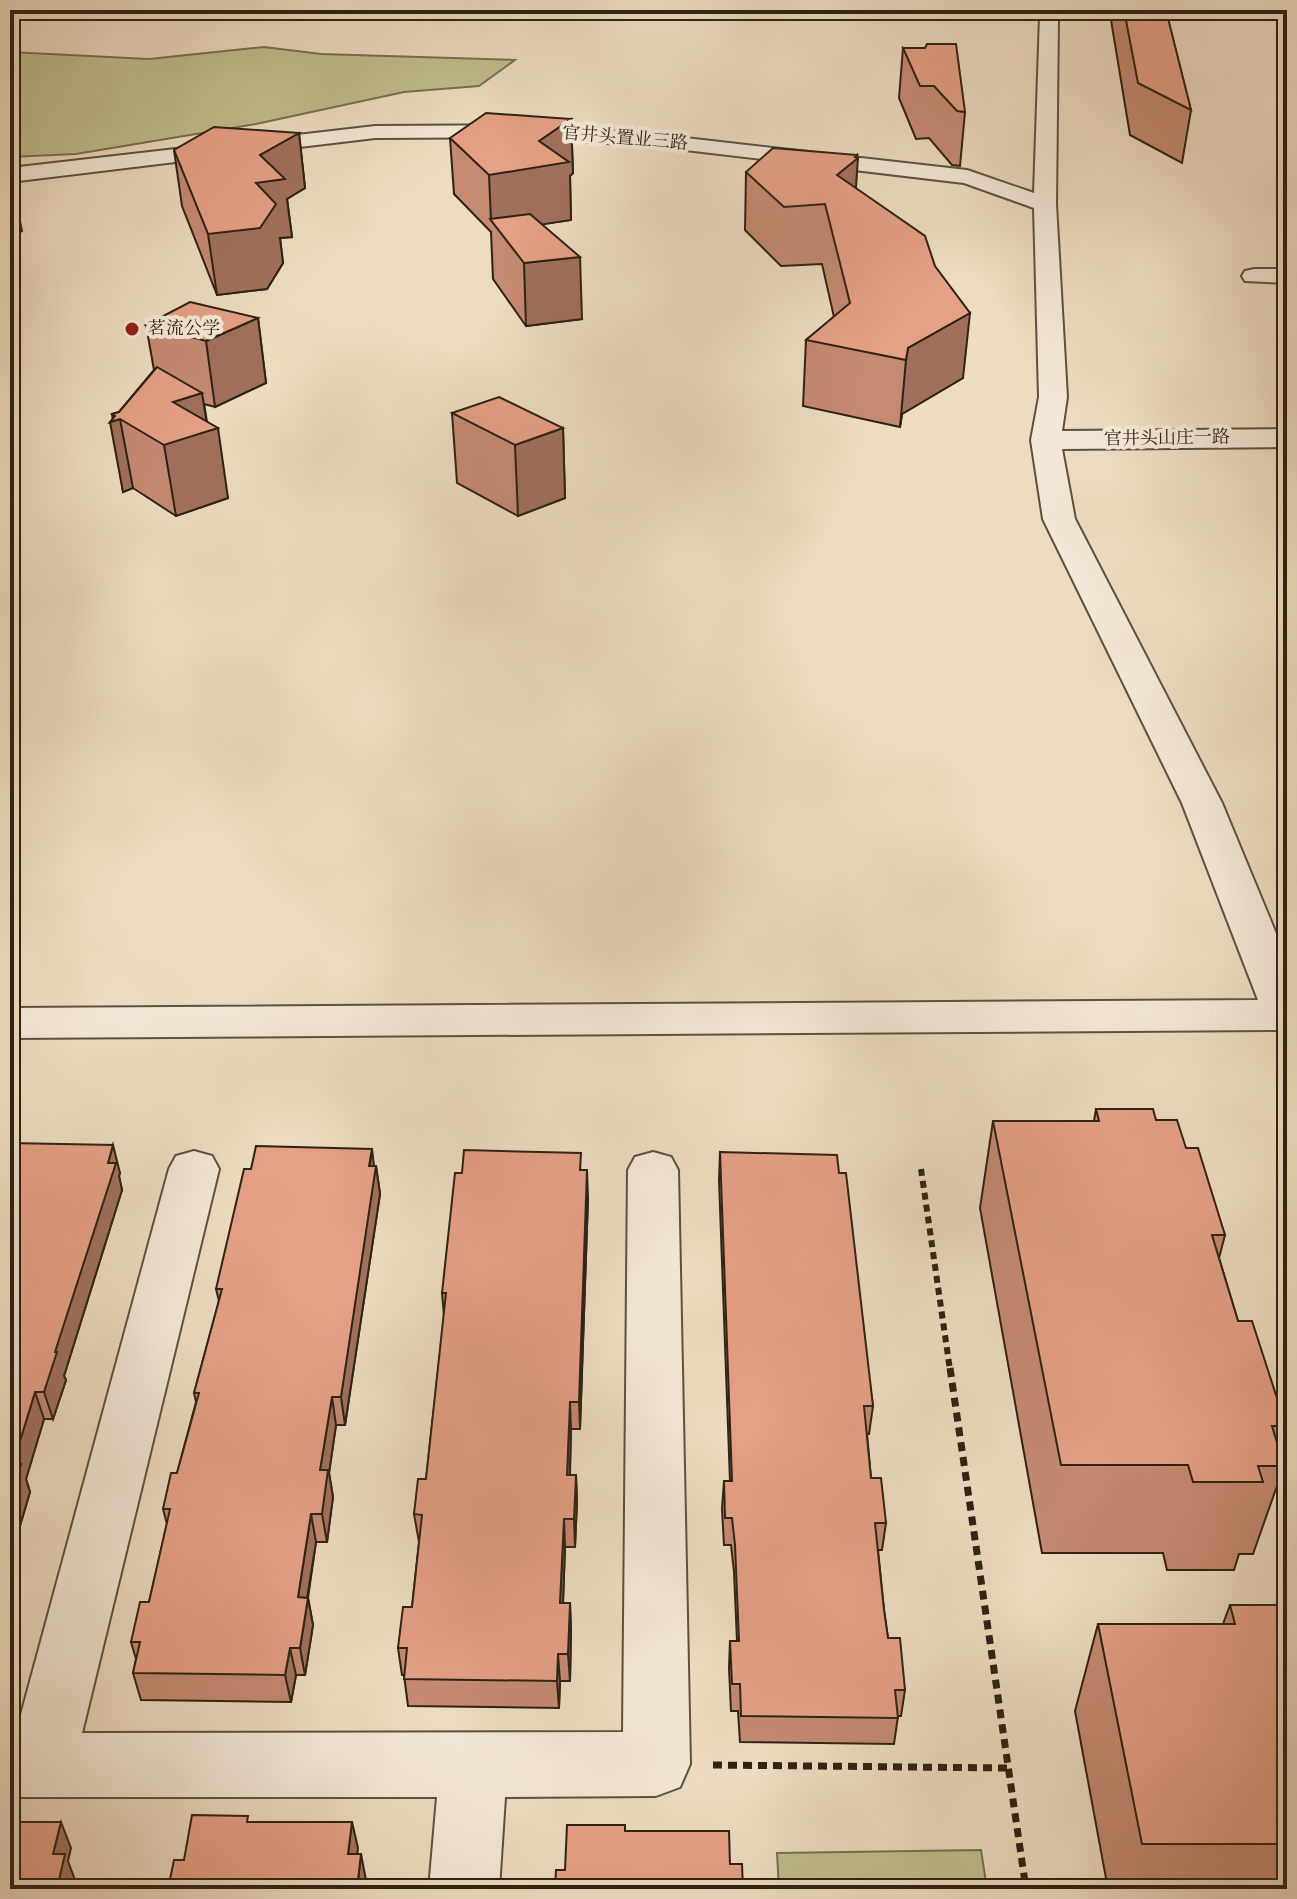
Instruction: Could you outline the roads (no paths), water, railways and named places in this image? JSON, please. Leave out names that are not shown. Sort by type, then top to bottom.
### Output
[{"type":"street","points":[[10,1023],[1287,1015],[1202,803],[1059,519],[1046,440],[1053,397],[1053,358],[1045,204],[1029,170],[1049,16],[1070,10]]},
{"type":"street","name":"官井头置业三路","points":[[10,175],[142,162],[341,135],[450,129],[619,137],[967,177],[1045,204]]},
{"type":"street","points":[[967,177],[1029,170]]},
{"type":"street","points":[[1254,276],[1287,276]]},
{"type":"street","name":"官井头山庄一路","points":[[1046,440],[1287,438]]},
{"type":"street","points":[[194,1169],[26,1765],[656,1764],[653,1170]]},
{"type":"street","points":[[464,1889],[473,1764]]},
{"type":"place","name":"茗流公学","points":[[132,329]]}]
